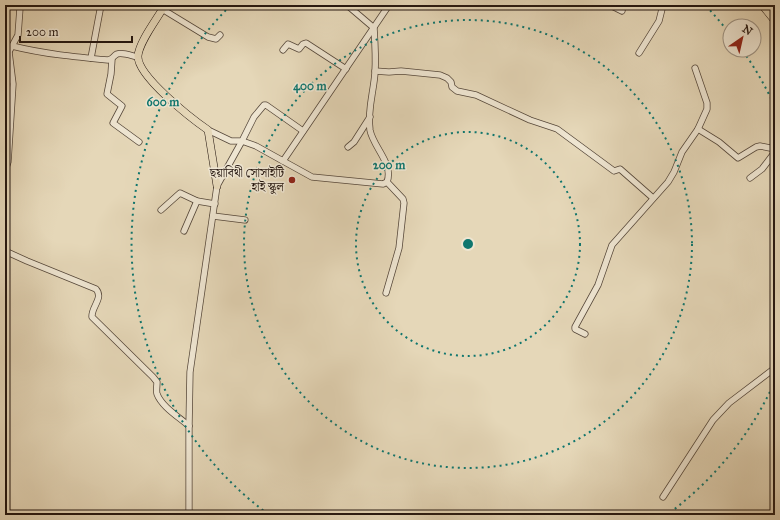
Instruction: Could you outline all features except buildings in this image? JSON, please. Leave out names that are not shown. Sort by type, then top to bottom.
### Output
[{"type":"main road","points":[[762,5],[775,21]]},
{"type":"main road","points":[[163,7],[140,47],[138,57],[140,65],[144,74],[183,112],[208,130],[217,186]]},
{"type":"street","points":[[5,59],[18,35],[21,5]]},
{"type":"street","points":[[91,58],[101,5]]},
{"type":"street","points":[[347,5],[374,28],[376,53],[370,116],[370,132],[386,165],[389,176],[388,182]]},
{"type":"street","points":[[283,161],[389,5]]},
{"type":"street","points":[[610,5],[622,11]]},
{"type":"street","points":[[640,53],[659,21],[663,5]]},
{"type":"street","points":[[163,7],[208,37],[216,39],[220,35]]},
{"type":"street","points":[[283,50],[288,44],[299,49],[306,43],[346,69]]},
{"type":"street","points":[[12,46],[36,52],[91,58],[112,59],[118,54],[138,57]]},
{"type":"street","points":[[5,171],[8,162],[13,84],[9,52]]},
{"type":"street","points":[[112,59],[107,94],[122,106],[113,123],[139,142]]},
{"type":"street","points":[[585,334],[575,329],[575,327],[598,285],[612,245],[668,182],[674,172],[682,152],[698,129],[707,109],[707,103],[695,68]]},
{"type":"street","points":[[375,71],[420,72],[440,75],[447,78],[451,82],[452,87],[457,91],[476,95],[530,120],[557,128],[611,170],[620,170],[653,198]]},
{"type":"street","points":[[189,515],[190,372],[217,186],[254,117],[264,105],[304,131]]},
{"type":"street","points":[[348,147],[354,142],[370,116]]},
{"type":"street","points":[[698,129],[719,142],[738,158],[760,146],[775,149]]},
{"type":"street","points":[[208,130],[231,141],[242,141],[256,146],[312,177],[383,184],[388,182]]},
{"type":"street","points":[[750,178],[762,169],[775,152]]},
{"type":"street","points":[[386,293],[399,248],[404,204],[403,199],[388,182]]},
{"type":"street","points":[[161,210],[180,193],[197,201],[215,204]]},
{"type":"street","points":[[184,231],[197,201]]},
{"type":"street","points":[[213,216],[245,220]]},
{"type":"street","points":[[5,251],[96,289],[99,295],[92,312],[92,317],[153,377],[157,382],[156,392],[158,397],[168,408],[189,426]]},
{"type":"street","points":[[663,497],[713,420],[729,403],[775,368]]},
{"type":"place","name":"ছয়াবিথী সোসাইটি হাই স্কুল","points":[[292,180]]}]
